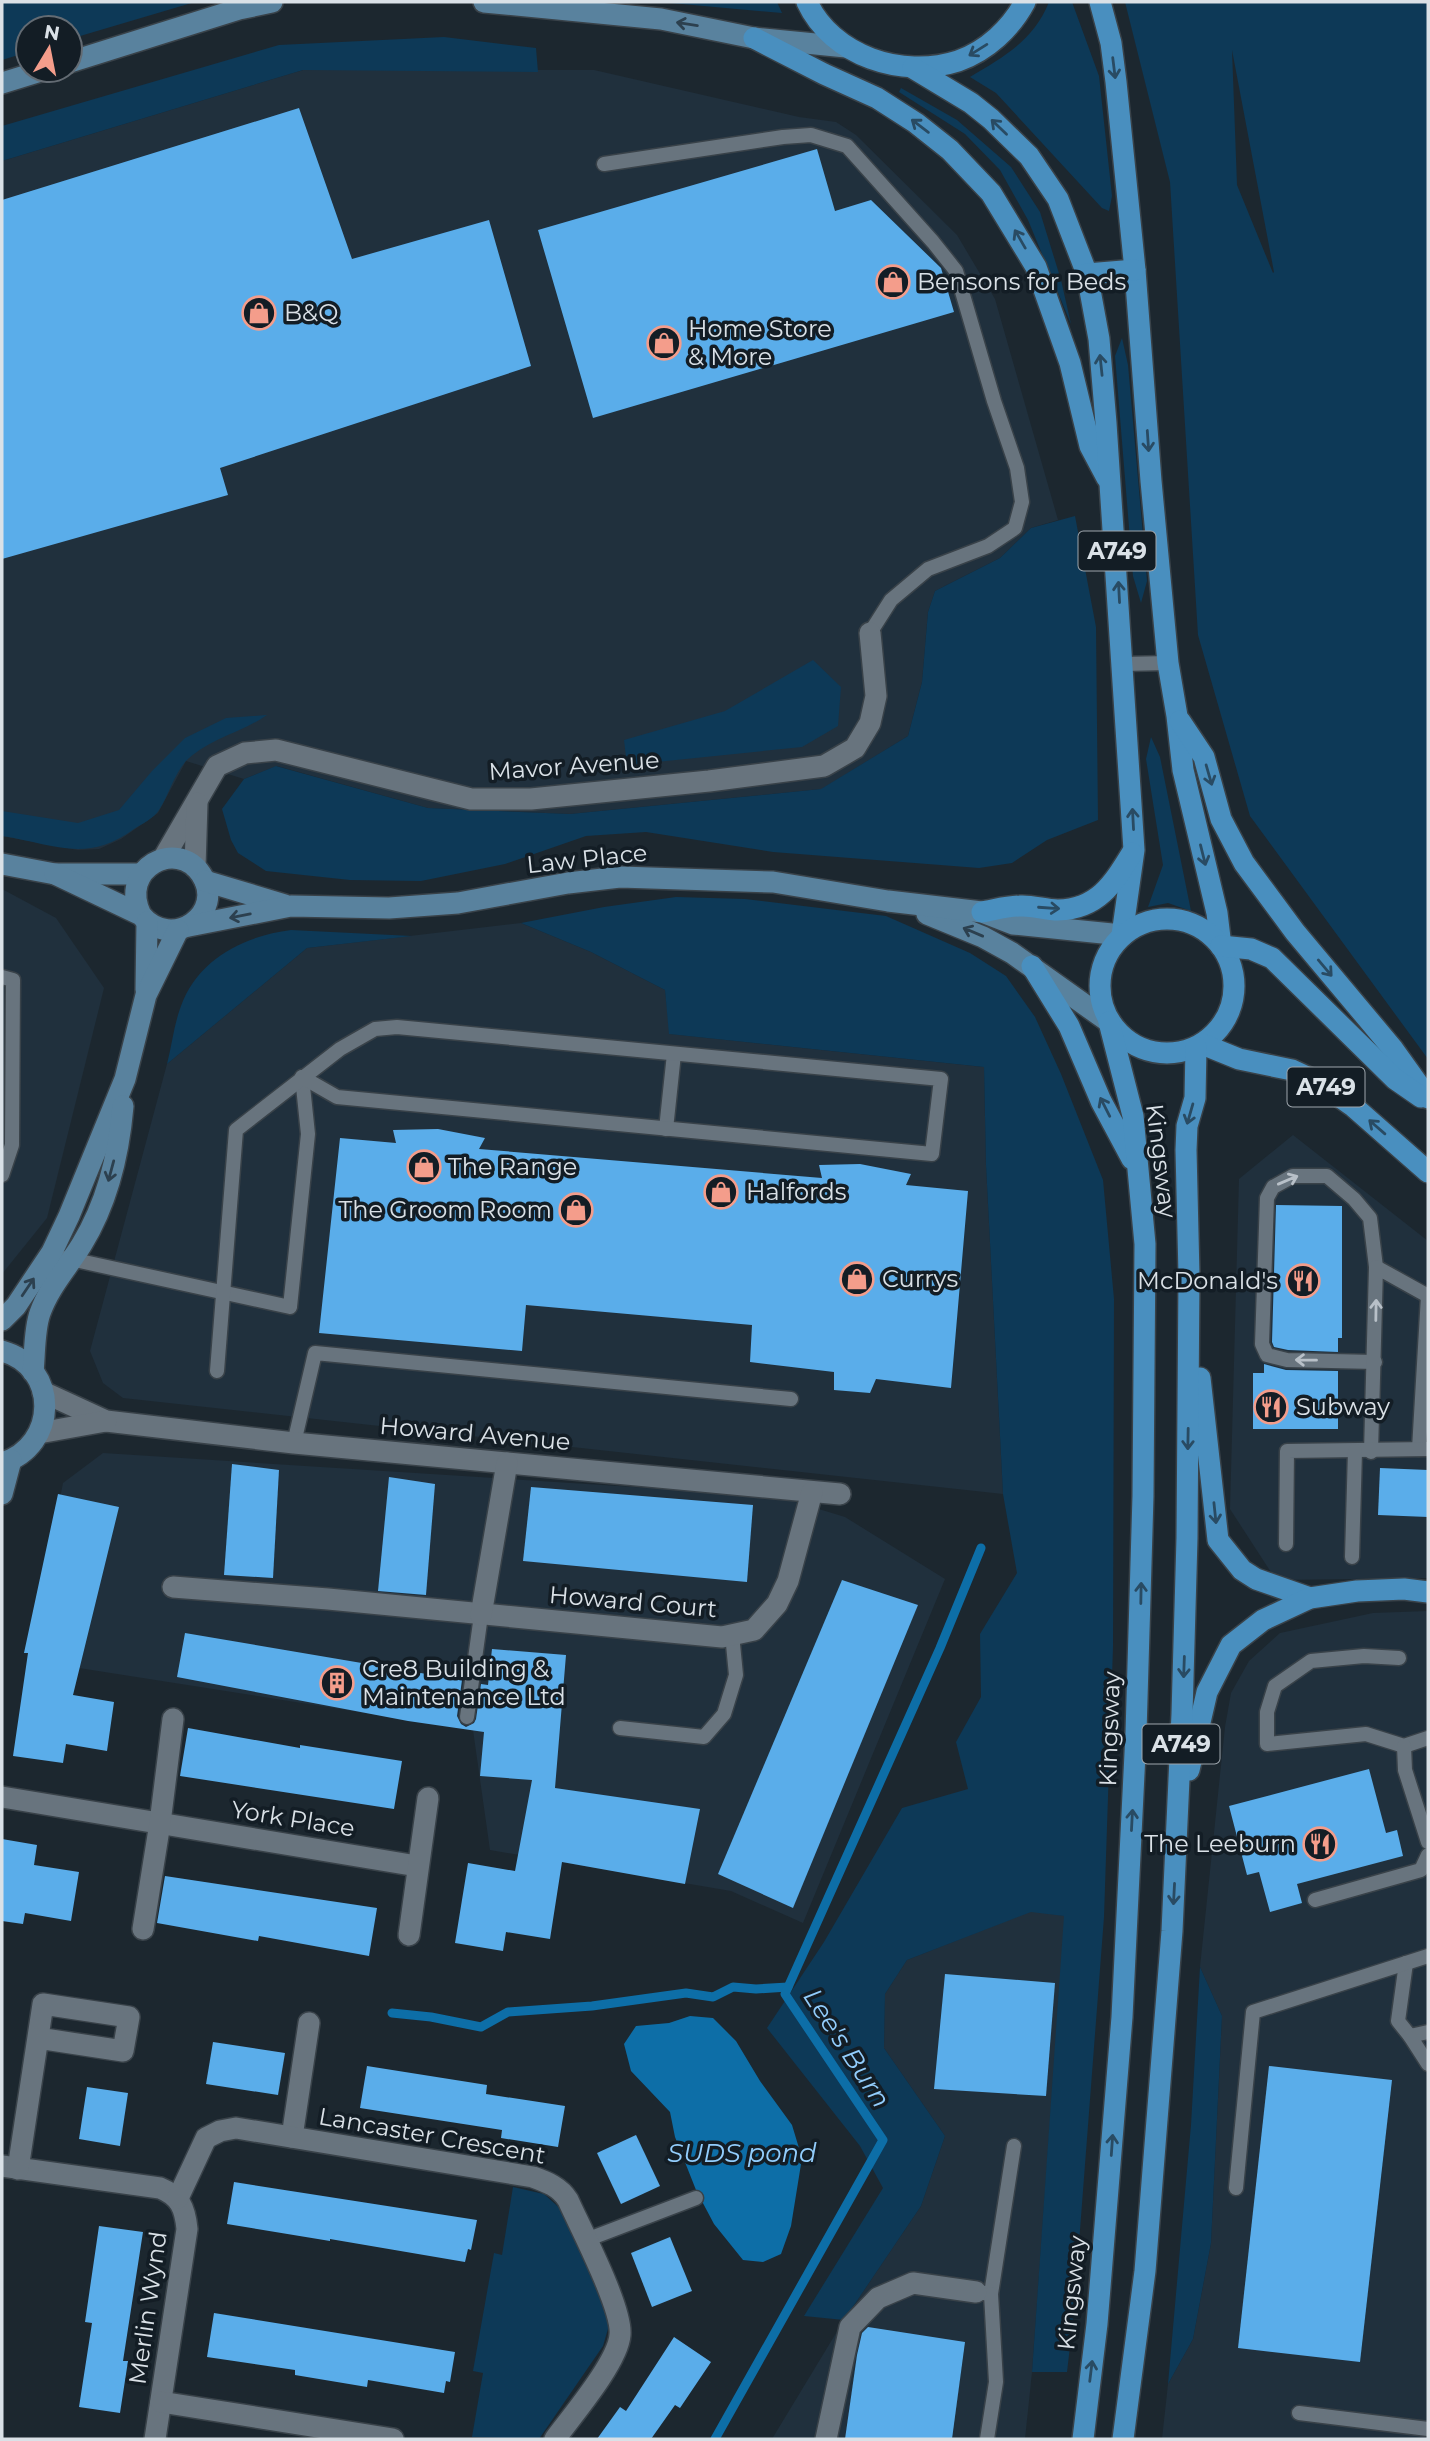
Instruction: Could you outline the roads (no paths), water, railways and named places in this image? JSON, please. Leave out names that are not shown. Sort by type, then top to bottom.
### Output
[{"type":"main road","name":"A749","points":[[807,2],[826,32],[846,47],[877,61],[913,68],[958,61],[975,53],[1007,29],[1025,2]]},
{"type":"main road","name":"A749","points":[[1101,2],[1111,43],[1116,82],[1135,270],[1168,663],[1183,770],[1217,913],[1221,946],[1234,976],[1232,1002],[1224,1023],[1211,1038],[1199,1045]]},
{"type":"main road","points":[[754,38],[877,98],[916,123],[950,150],[991,193],[1036,267],[1070,363],[1090,446],[1111,486]]},
{"type":"main road","name":"A749","points":[[913,68],[991,118],[1029,156],[1058,199],[1087,274],[1099,339],[1135,850],[1122,935]]},
{"type":"main road","points":[[1087,274],[1135,270]]},
{"type":"main road","points":[[1177,716],[1204,757],[1221,819],[1244,863],[1295,932],[1393,1049],[1428,1100]]},
{"type":"main road","points":[[982,912],[1018,905],[1057,910],[1084,905],[1112,885],[1135,850]]},
{"type":"main road","name":"A749","points":[[1109,1022],[1103,1010],[1099,983],[1106,957],[1122,935],[1136,926],[1150,921],[1182,920],[1197,926],[1221,946],[1251,949],[1272,958],[1395,1079],[1428,1100]]},
{"type":"main road","points":[[1032,966],[1069,1026],[1101,1101],[1137,1167]]},
{"type":"main road","points":[[1109,1022],[1129,1042],[1141,1049],[1173,1054],[1199,1045]]},
{"type":"main road","name":"Kingsway","points":[[1083,2439],[1097,2324],[1122,2017],[1141,1602],[1145,1244],[1133,1116],[1109,1022]]},
{"type":"main road","name":"A749","points":[[1199,1045],[1238,1059],[1292,1070],[1320,1083],[1354,1107],[1428,1172]]},
{"type":"main road","name":"Kingsway","points":[[1123,2439],[1143,2290],[1152,2196],[1165,2040],[1177,1820],[1186,1564],[1189,1275],[1186,1150],[1187,1126],[1195,1098],[1199,1045]]},
{"type":"main road","points":[[1189,1275],[1218,1540],[1242,1570],[1256,1579],[1310,1598]]},
{"type":"main road","points":[[1177,1820],[1207,1692],[1231,1645],[1263,1620],[1310,1598],[1357,1591],[1428,1592]]},
{"type":"street","points":[[84,58],[239,9],[272,2]]},
{"type":"street","points":[[484,2],[648,18],[754,38],[846,47]]},
{"type":"street","name":"Mavor Avenue","points":[[163,859],[217,765],[245,753],[276,750],[471,799],[556,796],[709,781],[824,766],[855,748],[870,723],[876,696],[870,633]]},
{"type":"street","points":[[55,874],[167,931],[183,928],[197,920],[206,901],[200,874],[197,797]]},
{"type":"street","points":[[146,995],[144,918],[134,894],[136,884],[147,867],[163,859],[175,859],[200,874]]},
{"type":"street","points":[[2,864],[55,874],[141,874]]},
{"type":"street","name":"Law Place","points":[[200,874],[291,906]]},
{"type":"street","name":"Law Place","points":[[183,928],[291,906],[389,908],[458,903],[568,883],[620,877],[773,882],[888,901],[982,912],[1013,924],[1122,935]]},
{"type":"street","name":"Law Place","points":[[888,901],[984,937],[1032,966],[1109,1022]]},
{"type":"street","points":[[2,1320],[16,1306],[52,1252],[88,1173],[125,1079],[146,995],[183,928]]},
{"type":"street","points":[[33,1371],[39,1316],[46,1296],[71,1261],[100,1210],[121,1129],[125,1079]]},
{"type":"street","points":[[2,1351],[21,1360],[33,1371],[43,1392],[44,1420],[39,1433],[27,1449],[7,1462],[2,1494]]},
{"type":"street","name":"Howard Avenue","points":[[43,1392],[106,1421]]},
{"type":"street","name":"Howard Avenue","points":[[39,1433],[106,1421],[294,1443],[840,1494]]},
{"type":"street","points":[[481,1615],[507,1463]]},
{"type":"street","name":"Howard Court","points":[[173,1587],[328,1599],[722,1637],[754,1630],[777,1604],[788,1581],[812,1492]]},
{"type":"street","points":[[143,1929],[173,1719]]},
{"type":"street","name":"York Place","points":[[2,1797],[417,1866]]},
{"type":"street","points":[[409,1935],[428,1798]]},
{"type":"street","points":[[292,2137],[309,2023]]},
{"type":"street","points":[[10,2167],[38,2038]]},
{"type":"street","name":"Lancaster Crescent","points":[[178,2199],[206,2138],[220,2131],[236,2128],[533,2177],[554,2185],[564,2193],[586,2240],[617,2312],[621,2334],[616,2352],[555,2439]]},
{"type":"street","name":"Merlin Wynd","points":[[10,2167],[160,2188],[173,2193],[185,2211],[187,2229],[155,2439]]},
{"type":"street","points":[[826,2439],[850,2327],[878,2298],[913,2283],[984,2293]]},
{"type":"street","points":[[161,2402],[393,2439]]},
{"type":"lane","points":[[604,164],[811,135],[847,146],[956,271],[994,401],[1017,468],[1022,502],[1015,528],[988,546],[928,569],[891,600],[870,633]]},
{"type":"lane","points":[[1123,664],[1168,663]]},
{"type":"lane","points":[[2,977],[13,980],[12,1145],[2,1175]]},
{"type":"lane","points":[[217,1371],[236,1130],[302,1077],[340,1049],[375,1029],[397,1027],[941,1079],[932,1154],[337,1097],[302,1077]]},
{"type":"lane","points":[[666,1129],[674,1054]]},
{"type":"lane","points":[[52,1252],[71,1261],[290,1307],[308,1134],[302,1077]]},
{"type":"lane","points":[[1371,1451],[1375,1362],[1376,1267],[1370,1218],[1354,1199],[1326,1176],[1293,1176],[1273,1187],[1267,1198],[1262,1344],[1267,1355],[1287,1360],[1375,1362]]},
{"type":"lane","points":[[1286,1544],[1287,1451],[1423,1449],[1428,1296],[1376,1267]]},
{"type":"lane","points":[[294,1443],[315,1353],[791,1399]]},
{"type":"lane","points":[[1352,1558],[1355,1451]]},
{"type":"lane","points":[[467,1717],[481,1615]]},
{"type":"lane","points":[[620,1728],[704,1737],[724,1714],[736,1675],[732,1634]]},
{"type":"lane","points":[[1399,1658],[1364,1656],[1311,1661],[1275,1686],[1267,1712],[1267,1744],[1366,1734],[1404,1746],[1428,1738]]},
{"type":"lane","points":[[1404,1746],[1405,1770],[1428,1842]]},
{"type":"lane","points":[[1315,1900],[1421,1870],[1428,1855]]},
{"type":"lane","points":[[1236,2188],[1253,2012],[1428,1956]]},
{"type":"lane","points":[[1406,1963],[1398,2021],[1428,2064]]},
{"type":"lane","points":[[1410,2036],[1428,2032]]},
{"type":"lane","points":[[988,2439],[996,2382],[984,2293],[1014,2146]]},
{"type":"lane","points":[[586,2240],[696,2198]]},
{"type":"lane","points":[[1299,2413],[1428,2429]]},
{"type":"water","name":"SUDS pond","points":[[690,2016],[713,2018],[736,2041],[760,2081],[792,2125],[802,2158],[791,2226],[781,2254],[763,2262],[743,2260],[714,2224],[696,2190],[675,2137],[670,2112],[631,2071],[624,2044],[636,2026],[669,2023]]},
{"type":"waterway","name":"Lee's Burn","points":[[715,2439],[883,2140],[785,1994],[940,1648],[981,1548]]},
{"type":"waterway","points":[[392,2013],[431,2017],[481,2027],[508,2012],[592,2006],[686,1993],[713,1997],[733,1987],[788,1987]]},
{"type":"place","name":"Bensons for Beds","points":[[893,282]]},
{"type":"place","name":"B&Q","points":[[259,313]]},
{"type":"place","name":"Home Store & More","points":[[664,343]]},
{"type":"place","name":"The Range","points":[[424,1167]]},
{"type":"place","name":"Halfords","points":[[721,1192]]},
{"type":"place","name":"The Groom Room","points":[[576,1210]]},
{"type":"place","name":"Currys","points":[[857,1279]]},
{"type":"place","name":"McDonald's","points":[[1303,1281]]},
{"type":"place","name":"Subway","points":[[1271,1407]]},
{"type":"place","name":"Cre8 Building & Maintenance Ltd","points":[[337,1683]]},
{"type":"place","name":"The Leeburn","points":[[1320,1844]]}]
